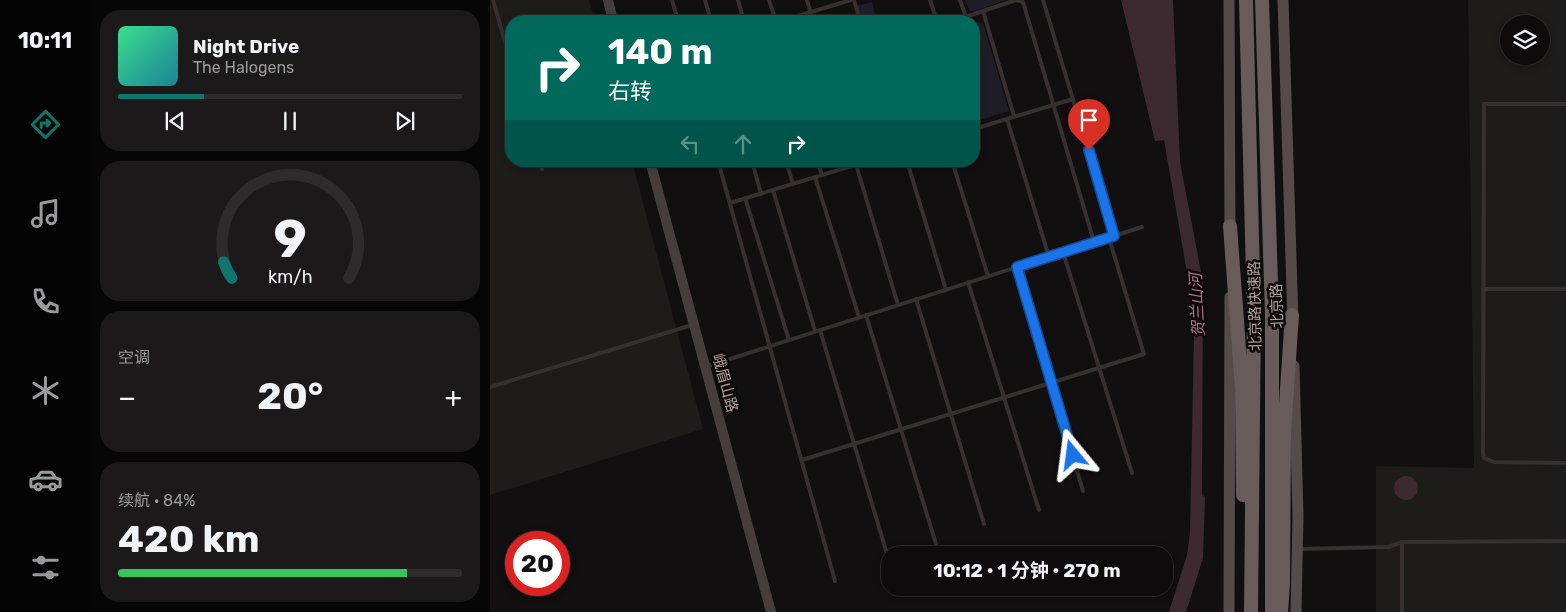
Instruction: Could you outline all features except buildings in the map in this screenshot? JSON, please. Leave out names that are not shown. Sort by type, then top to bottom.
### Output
[{"type":"highway","name":"北京路快速路","points":[[1246,0],[1254,316],[1251,612]]},
{"type":"highway","name":"北京路快速路","points":[[1262,0],[1272,314],[1272,612]]},
{"type":"highway","points":[[1230,226],[1242,389],[1243,572],[1247,612]]},
{"type":"highway","points":[[1280,612],[1283,584],[1284,433],[1292,315]]},
{"type":"main road","points":[[1229,0],[1229,612]]},
{"type":"main road","name":"北京路","points":[[1283,0],[1298,549],[1296,612]]},
{"type":"street","points":[[608,0],[612,15]]},
{"type":"street","name":"峨眉山路","points":[[652,167],[771,612]]},
{"type":"lane","points":[[493,0],[505,43]]},
{"type":"lane","points":[[672,0],[676,15]]},
{"type":"lane","points":[[705,0],[709,15]]},
{"type":"lane","points":[[738,0],[742,15]]},
{"type":"lane","points":[[769,0],[774,15]]},
{"type":"lane","points":[[807,0],[812,15]]},
{"type":"lane","points":[[801,15],[852,0],[858,15]]},
{"type":"lane","points":[[930,0],[935,15]]},
{"type":"lane","points":[[960,0],[965,15]]},
{"type":"lane","points":[[973,15],[1016,0],[1023,2],[1030,0]]},
{"type":"lane","points":[[1043,0],[1114,236]]},
{"type":"lane","points":[[1023,2],[1094,242]]},
{"type":"lane","points":[[983,12],[1014,116]]},
{"type":"lane","points":[[980,127],[1073,99]]},
{"type":"lane","points":[[1566,104],[1484,104],[1483,289],[1484,458],[1494,462],[1566,463]]},
{"type":"lane","points":[[1007,119],[1049,256]]},
{"type":"lane","points":[[720,167],[835,581]]},
{"type":"lane","points":[[754,167],[761,194]]},
{"type":"lane","points":[[788,167],[793,184]]},
{"type":"lane","points":[[820,167],[822,175]]},
{"type":"lane","points":[[730,203],[844,167]]},
{"type":"lane","points":[[856,167],[898,305]]},
{"type":"lane","points":[[908,167],[946,290]]},
{"type":"lane","points":[[954,167],[988,276]]},
{"type":"lane","points":[[815,177],[859,318]]},
{"type":"lane","points":[[773,190],[885,546]]},
{"type":"lane","points":[[745,198],[788,340]]},
{"type":"lane","points":[[705,366],[1142,227]]},
{"type":"lane","points":[[802,460],[1144,354],[1108,238]]},
{"type":"lane","points":[[1063,252],[1132,473]]},
{"type":"lane","points":[[1017,267],[1083,491]]},
{"type":"lane","points":[[968,282],[1039,510]]},
{"type":"lane","points":[[1483,289],[1566,289]]},
{"type":"lane","points":[[916,299],[984,524]]},
{"type":"lane","points":[[866,315],[936,544]]},
{"type":"lane","points":[[490,387],[694,324]]},
{"type":"lane","points":[[1298,549],[1388,548],[1402,542],[1566,541]]},
{"type":"lane","points":[[1402,542],[1402,612]]},
{"type":"shaded area","points":[[490,0],[589,0],[593,15],[505,15],[505,167],[634,167],[703,429],[490,495]]},
{"type":"shaded area","points":[[965,0],[1006,0],[970,11]]},
{"type":"shaded area","points":[[1468,0],[1566,0],[1566,612],[1376,612],[1376,466],[1474,468]]},
{"type":"shaded area","points":[[872,2],[875,15],[860,15],[857,6]]},
{"type":"shaded area","points":[[980,22],[983,23],[1009,111],[980,120]]},
{"type":"water","name":"贺兰山河","points":[[1121,0],[1173,0],[1180,162],[1203,282],[1202,495],[1205,497],[1203,558],[1186,612],[1169,612],[1187,555],[1190,533],[1195,284],[1189,284],[1164,140],[1155,141]]},
{"type":"water","points":[[1406,476],[1415,479],[1418,488],[1415,497],[1406,500],[1397,497],[1394,488],[1397,479]]},
{"type":"route","points":[[1073,455],[1017,267],[1114,236],[1089,150]]}]
